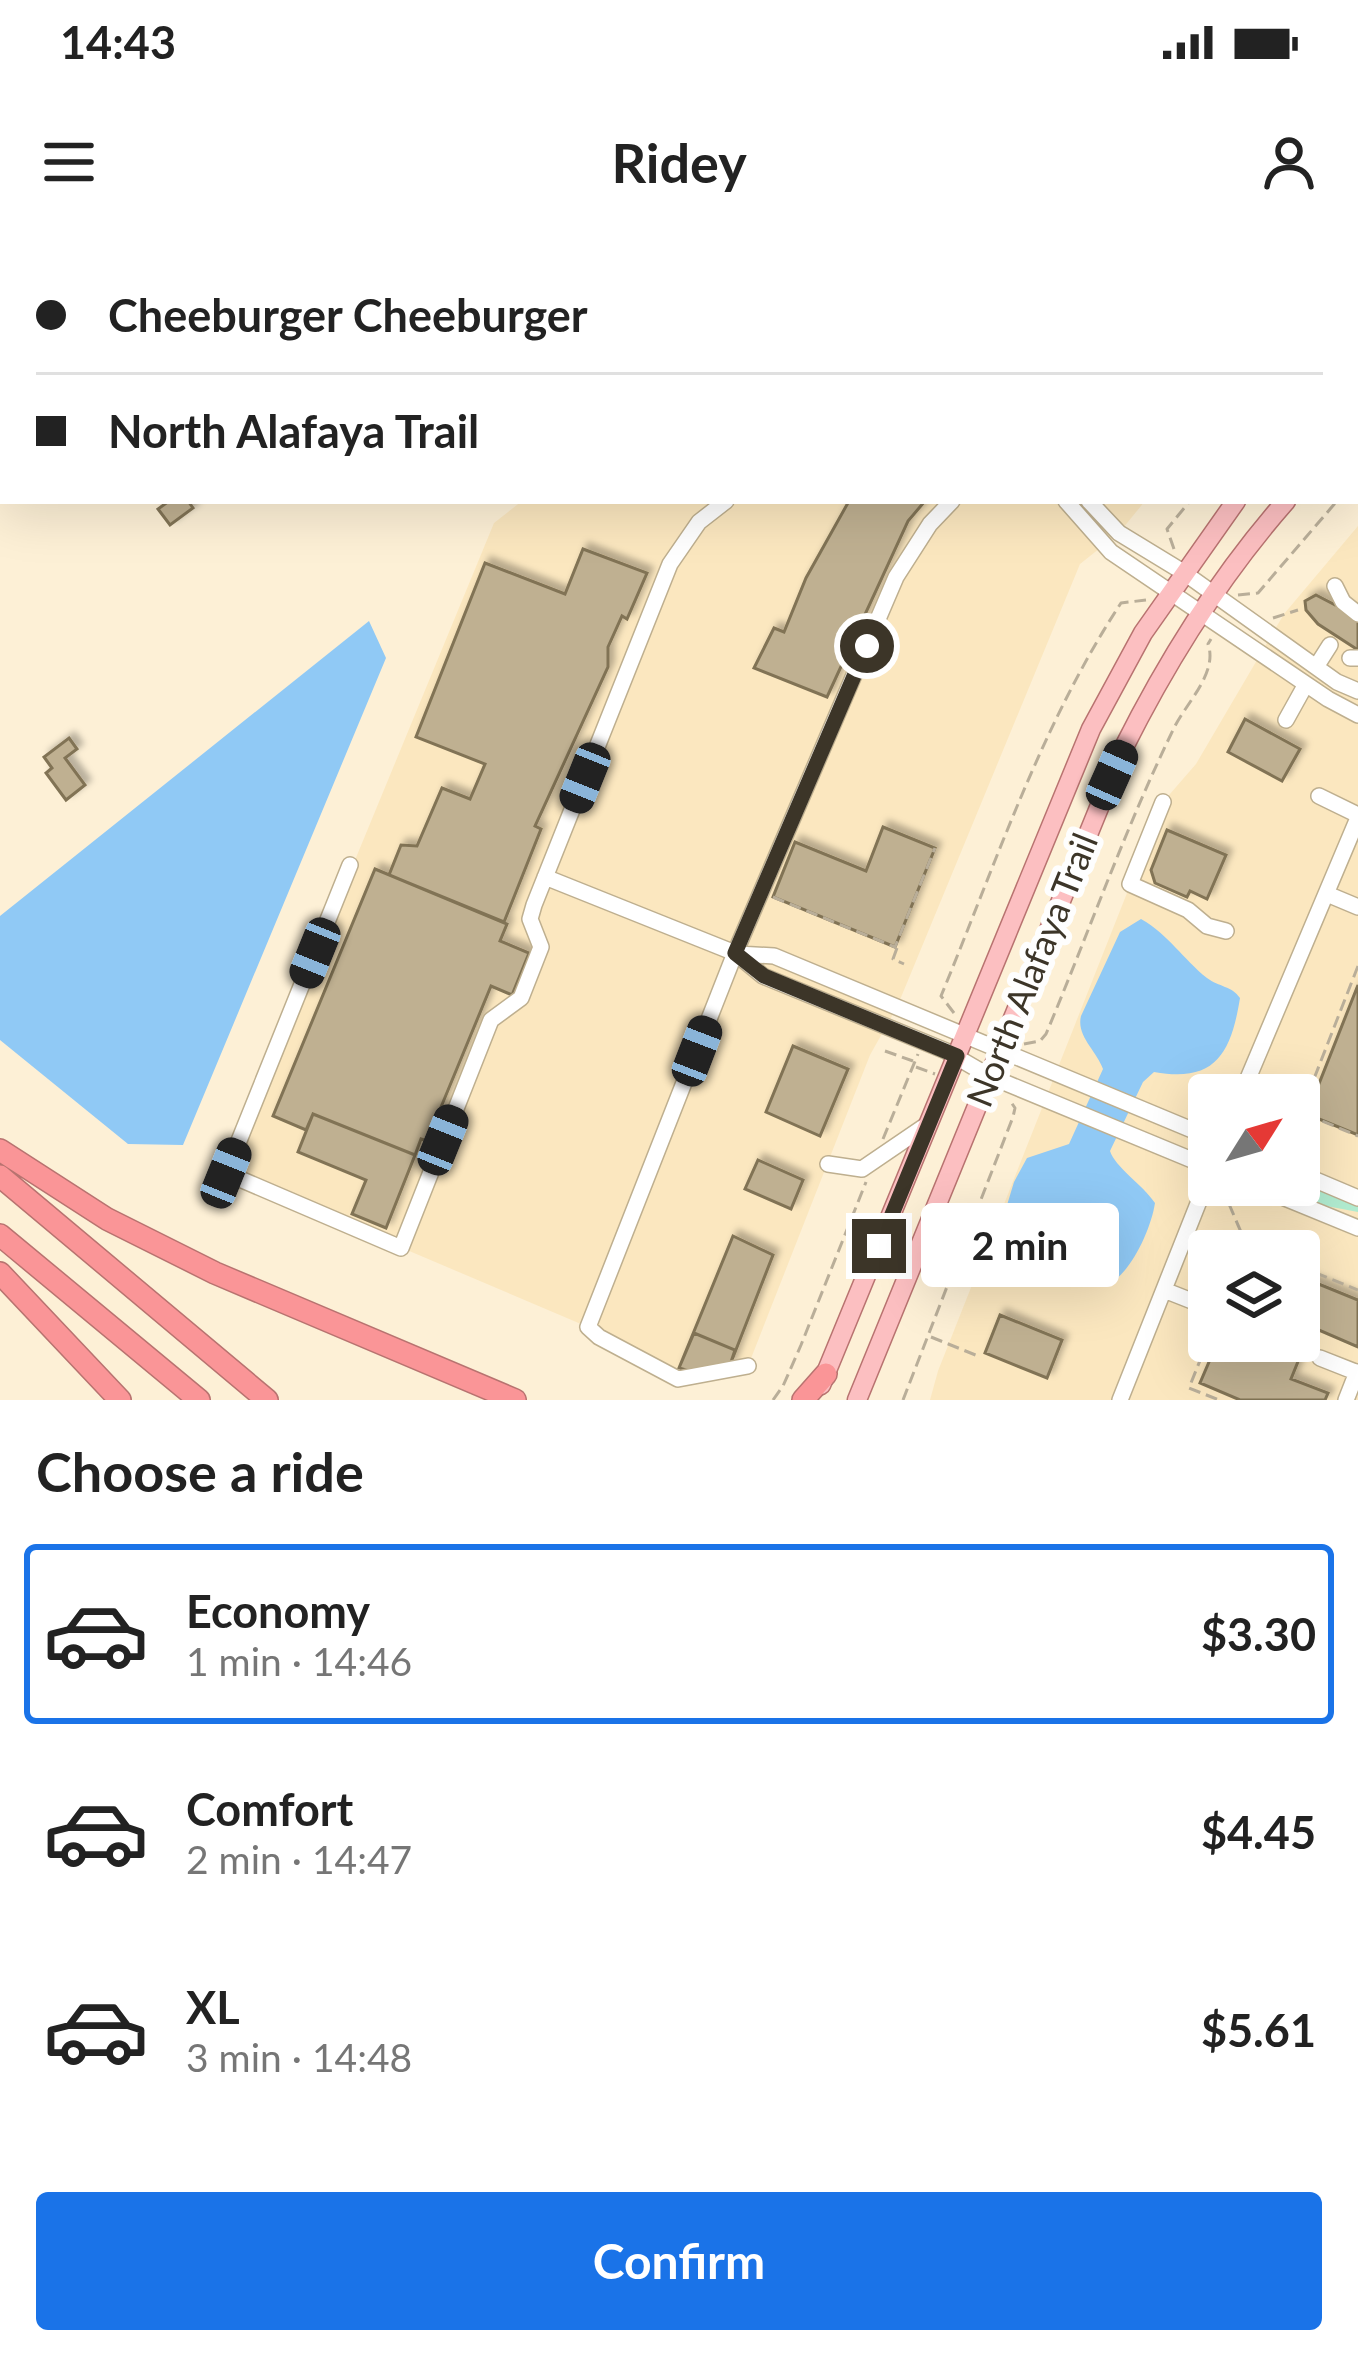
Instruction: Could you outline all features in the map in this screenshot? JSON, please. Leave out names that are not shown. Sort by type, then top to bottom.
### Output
[{"type":"highway","points":[[0,1150],[107,1219],[215,1273],[515,1400]]},
{"type":"highway","points":[[0,1176],[268,1400]]},
{"type":"highway","points":[[0,1235],[199,1400]]},
{"type":"highway","points":[[0,1273],[120,1400]]},
{"type":"highway","points":[[803,1400],[826,1374]]},
{"type":"main road","name":"North Alafaya Trail","points":[[814,1400],[1091,729],[1175,567],[1233,504]]},
{"type":"main road","name":"North Alafaya Trail","points":[[857,1400],[1124,749],[1200,613],[1284,504]]},
{"type":"street","points":[[350,865],[226,1173],[400,1248],[491,1020],[521,998],[541,947],[530,919],[670,563],[699,522],[722,504]]},
{"type":"street","points":[[748,1366],[678,1379],[598,1337],[588,1327],[735,953],[896,577],[930,524],[949,504]]},
{"type":"street","points":[[1069,504],[1111,551],[1358,715]]},
{"type":"street","points":[[1092,504],[1119,533],[1212,595],[1234,601],[1316,668],[1358,692]]},
{"type":"street","points":[[1335,586],[1343,602],[1358,614]]},
{"type":"street","points":[[1316,668],[1330,645]]},
{"type":"street","points":[[1286,720],[1306,684]]},
{"type":"street","points":[[1250,1074],[1358,817],[1319,796]]},
{"type":"street","points":[[1163,802],[1130,884],[1188,910],[1207,926],[1226,931]]},
{"type":"street","points":[[545,877],[735,953],[764,976],[957,1056],[989,1076],[1188,1162]]},
{"type":"street","points":[[1327,894],[1358,907]]},
{"type":"street","points":[[735,953],[774,956],[1188,1128]]},
{"type":"street","points":[[828,1164],[862,1169],[928,1124]]},
{"type":"street","points":[[1320,1183],[1358,1198]]},
{"type":"street","points":[[1120,1400],[1196,1206]]},
{"type":"street","points":[[1304,1206],[1358,1228]]},
{"type":"street","points":[[1164,1290],[1188,1299]]},
{"type":"street","points":[[1320,1358],[1358,1373],[1346,1400]]},
{"type":"path","points":[[1175,567],[1175,547],[1167,529],[1188,504]]},
{"type":"path","points":[[1234,601],[1258,593],[1334,504]]},
{"type":"path","points":[[954,1012],[941,996],[1056,717],[1090,650],[1121,603],[1144,602],[1164,587]]},
{"type":"path","points":[[1234,601],[1248,604]]},
{"type":"path","points":[[1269,619],[1298,610]]},
{"type":"path","points":[[1024,1044],[1046,1034],[1147,784],[1186,704],[1207,674],[1213,658],[1208,644],[1219,626]]},
{"type":"path","points":[[904,964],[893,959],[895,946],[935,848]]},
{"type":"path","points":[[773,897],[895,946]]},
{"type":"path","points":[[1315,1074],[1358,966]]},
{"type":"path","points":[[885,1052],[937,1075]]},
{"type":"path","points":[[903,1400],[1013,1117],[1010,1100]]},
{"type":"path","points":[[1320,1121],[1358,1136]]},
{"type":"path","points":[[1320,1275],[1358,1290]]},
{"type":"path","points":[[929,1336],[978,1356]]},
{"type":"path","points":[[1199,1362],[1189,1388],[1220,1400]]},
{"type":"shaded area","points":[[518,504],[1143,504],[1119,533],[1080,564],[897,1007],[870,1055],[748,1366],[678,1379],[588,1327],[226,1173],[494,523]]},
{"type":"shaded area","points":[[1358,526],[1358,1400],[930,1400],[1163,802],[1196,764],[1284,614]]},
{"type":"green space","points":[[1320,1191],[1358,1206],[1358,1212],[1321,1205]]},
{"type":"water","points":[[369,621],[386,658],[183,1145],[128,1144],[0,1040],[0,916]]},
{"type":"water","points":[[1141,919],[1207,978],[1240,998],[1231,1035],[1225,1049],[1206,1068],[1192,1073],[1154,1072],[1143,1082],[1110,1151],[1155,1203],[1144,1237],[1124,1271],[1107,1285],[1073,1274],[1009,1276],[994,1248],[1014,1182],[1027,1158],[1069,1144],[1103,1069],[1084,1037],[1081,1016],[1120,932]]},
{"type":"building","points":[[165,504],[193,508],[170,525],[158,509]]},
{"type":"building","points":[[847,504],[922,504],[908,521],[827,697],[754,668],[774,628],[784,632],[806,578]]},
{"type":"building","points":[[583,549],[647,573],[627,619],[622,616],[608,647],[608,667],[535,826],[541,829],[504,922],[389,875],[401,845],[417,846],[442,788],[470,799],[485,764],[416,737],[485,563],[565,594]]},
{"type":"building","points":[[1316,595],[1358,617],[1358,650],[1318,624],[1306,610],[1305,601]]},
{"type":"building","points":[[1245,719],[1300,749],[1282,781],[1228,752]]},
{"type":"building","points":[[69,738],[77,749],[65,758],[85,785],[66,800],[46,773],[52,768],[44,757]]},
{"type":"building","points":[[883,827],[935,848],[895,947],[773,897],[795,842],[866,871]]},
{"type":"building","points":[[1167,830],[1226,855],[1207,899],[1190,891],[1187,897],[1155,883],[1151,870]]},
{"type":"building","points":[[375,869],[507,924],[500,941],[529,953],[512,995],[491,986],[427,1141],[421,1139],[415,1155],[313,1114],[306,1130],[273,1116]]},
{"type":"building","points":[[1358,985],[1358,1135],[1320,1119],[1320,1081]]},
{"type":"building","points":[[793,1046],[848,1069],[820,1136],[766,1112]]},
{"type":"building","points":[[313,1114],[415,1155],[386,1228],[352,1214],[366,1180],[298,1152]]},
{"type":"building","points":[[758,1160],[803,1180],[791,1209],[745,1189]]},
{"type":"building","points":[[733,1236],[773,1255],[730,1365],[693,1372],[679,1368]]},
{"type":"building","points":[[1320,1285],[1358,1300],[1358,1347],[1320,1330]]},
{"type":"building","points":[[1000,1315],[1062,1340],[1047,1378],[985,1353]]},
{"type":"building","points":[[694,1333],[735,1350],[730,1365],[693,1372],[679,1368]]},
{"type":"building","points":[[1209,1362],[1298,1362],[1291,1379],[1328,1393],[1325,1400],[1240,1400],[1200,1383]]},
{"type":"route","points":[[867,646],[735,953],[764,976],[957,1056],[879,1246]]}]
